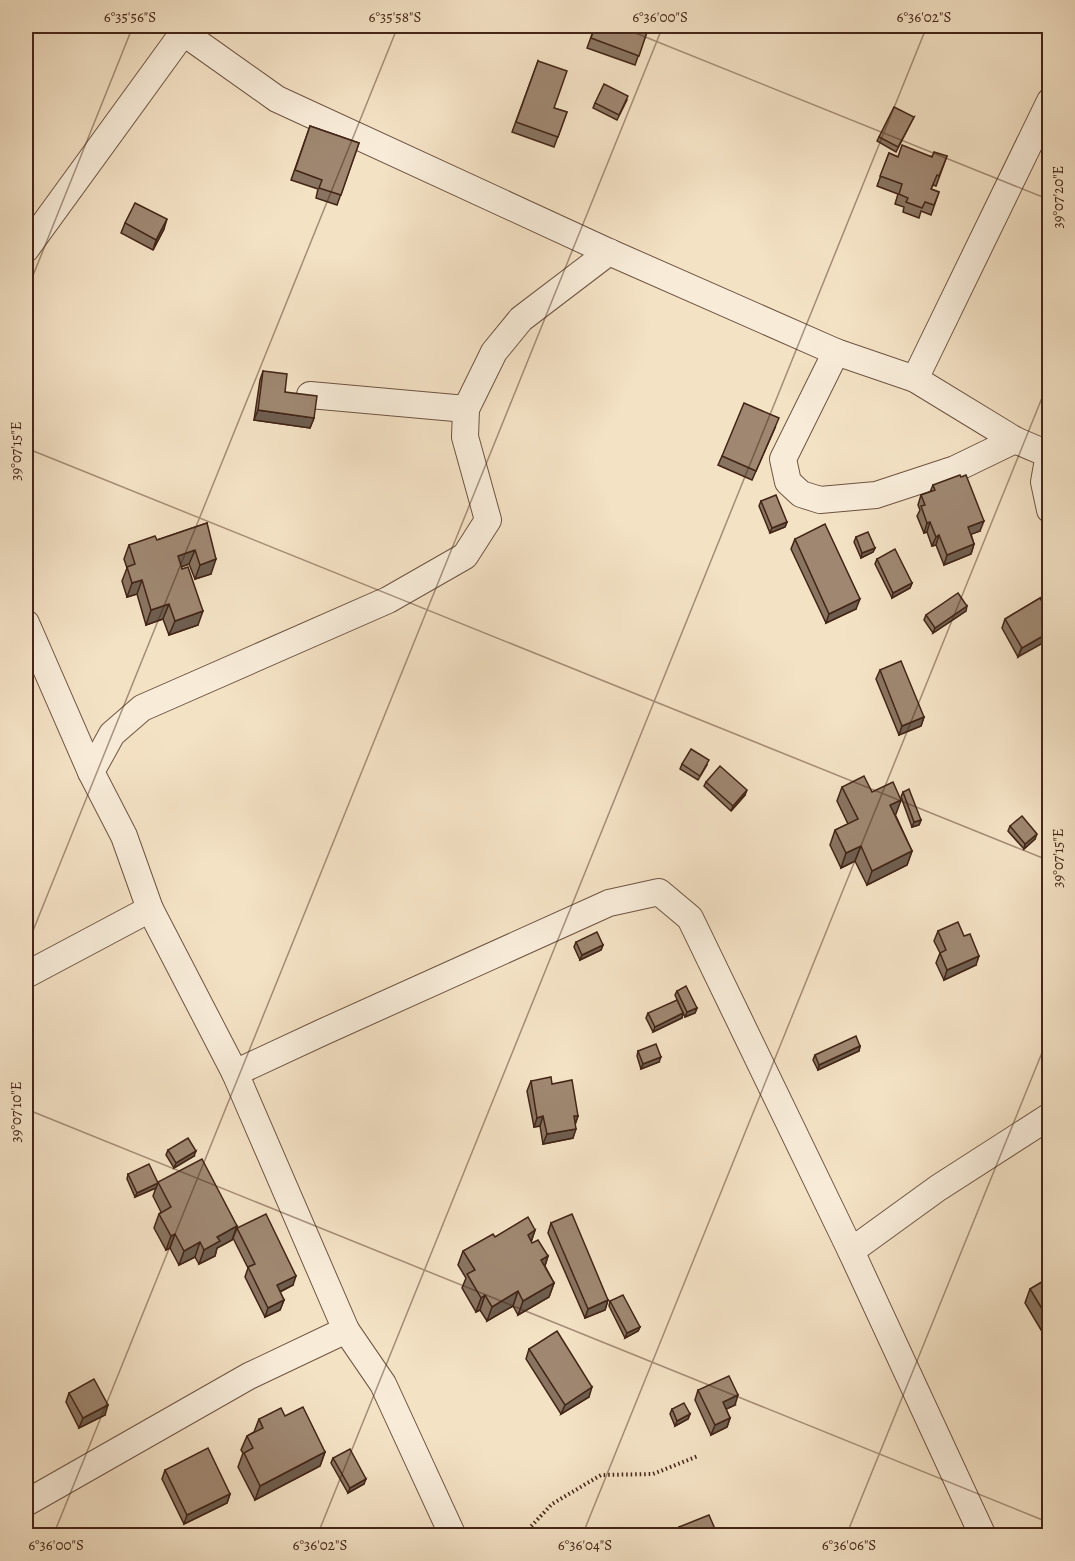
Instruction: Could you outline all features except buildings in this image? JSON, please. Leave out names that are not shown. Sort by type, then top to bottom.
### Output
[{"type":"street","points":[[26,249],[186,29],[277,99],[609,252],[836,352],[915,379],[1015,440],[1049,454],[1044,482],[1050,510]]},
{"type":"street","points":[[915,379],[1050,101]]},
{"type":"street","points":[[91,772],[112,734],[142,708],[388,600],[465,556],[488,520],[465,437],[466,410],[494,352],[521,319],[609,252]]},
{"type":"street","points":[[836,352],[783,459],[788,482],[801,494],[820,500],[876,495],[955,469],[1015,440]]},
{"type":"street","points":[[310,395],[466,410]]},
{"type":"street","points":[[26,624],[91,772],[124,836],[150,909],[235,1073],[346,1330],[383,1384],[453,1536]]},
{"type":"street","points":[[235,1073],[609,903],[659,892],[690,918],[851,1251],[983,1536]]},
{"type":"street","points":[[26,975],[150,909]]},
{"type":"street","points":[[851,1251],[938,1188],[1050,1116]]},
{"type":"street","points":[[26,1503],[249,1376],[346,1330]]},
{"type":"path","points":[[522,1536],[552,1504],[602,1475],[653,1474],[698,1456]]}]
